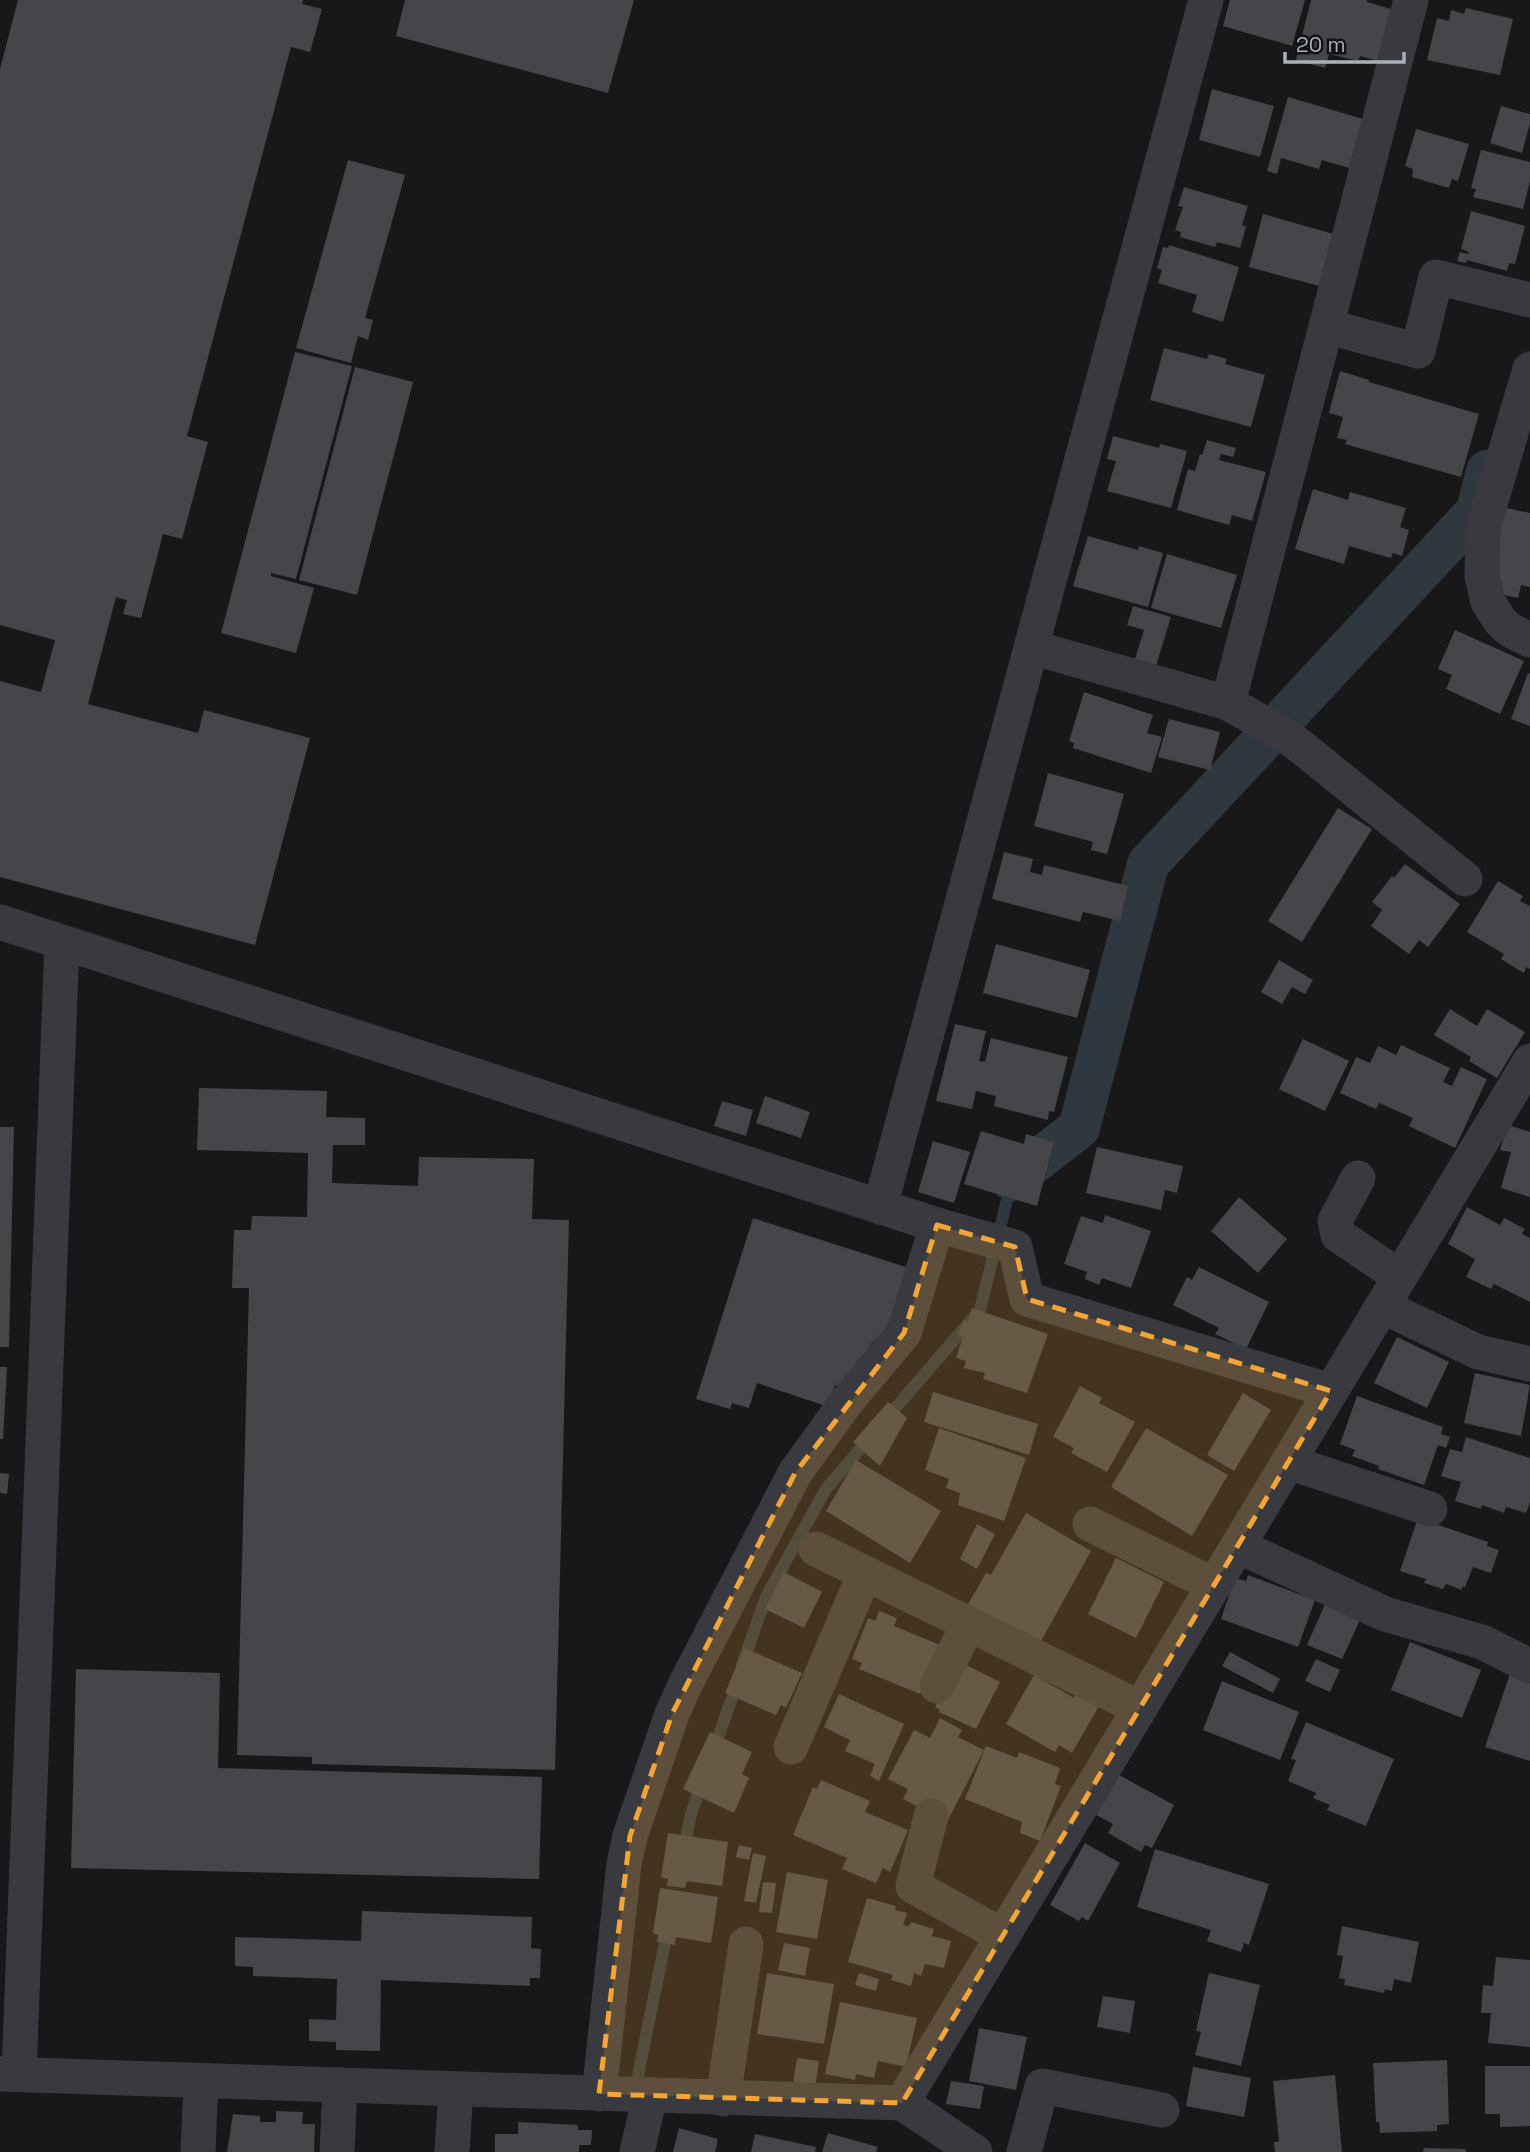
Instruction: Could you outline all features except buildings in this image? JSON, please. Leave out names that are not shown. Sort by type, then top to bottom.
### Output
[{"type":"street","points":[[880,1207],[1206,0]]},
{"type":"street","points":[[1228,703],[1411,0]]},
{"type":"street","points":[[1326,326],[1418,351],[1436,277],[1530,300]]},
{"type":"street","points":[[1530,369],[1483,528],[1482,576],[1488,603],[1501,622],[1530,640]]},
{"type":"street","points":[[1031,647],[1228,703],[1290,738],[1465,879]]},
{"type":"street","points":[[0,922],[880,1207],[1015,1247],[1027,1299],[1331,1391]]},
{"type":"street","points":[[62,942],[10,2074],[902,2103],[975,2152]]},
{"type":"street","points":[[902,2103],[1530,1061]]},
{"type":"street","points":[[1358,1178],[1335,1220],[1338,1235],[1391,1292],[1478,1352],[1530,1364]]},
{"type":"street","points":[[599,2094],[624,1864],[672,1714],[795,1474],[839,1412],[904,1333],[937,1225]]},
{"type":"street","points":[[1288,1462],[1430,1509]]},
{"type":"street","points":[[1090,1524],[1214,1585]]},
{"type":"street","points":[[1238,1546],[1385,1614],[1482,1642],[1530,1666]]},
{"type":"street","points":[[816,1549],[1140,1708]]},
{"type":"street","points":[[791,1747],[865,1573]]},
{"type":"street","points":[[937,1686],[968,1625]]},
{"type":"street","points":[[931,1816],[913,1886],[1003,1936]]},
{"type":"street","points":[[723,2099],[746,1944]]},
{"type":"street","points":[[198,2152],[201,2081]]},
{"type":"street","points":[[337,2152],[340,2085]]},
{"type":"street","points":[[1024,2152],[1042,2086],[1162,2109]]},
{"type":"street","points":[[452,2152],[456,2089]]},
{"type":"street","points":[[637,2152],[650,2096]]},
{"type":"highlighted area","points":[[937,1225],[1015,1247],[1027,1299],[1331,1391],[902,2103],[599,2094],[630,1836],[672,1714],[795,1473],[904,1333]]},
{"type":"waterway","points":[[1012,1180],[1079,1128],[1148,864],[1477,511],[1487,471]]},
{"type":"waterway","points":[[885,1420],[980,1310],[1011,1183]]},
{"type":"waterway","points":[[742,1665],[766,1597],[826,1489],[871,1436]]},
{"type":"waterway","points":[[713,1752],[737,1683]]},
{"type":"waterway","points":[[683,1852],[691,1814],[702,1782]]},
{"type":"waterway","points":[[637,2093],[639,2070],[668,1928]]}]
